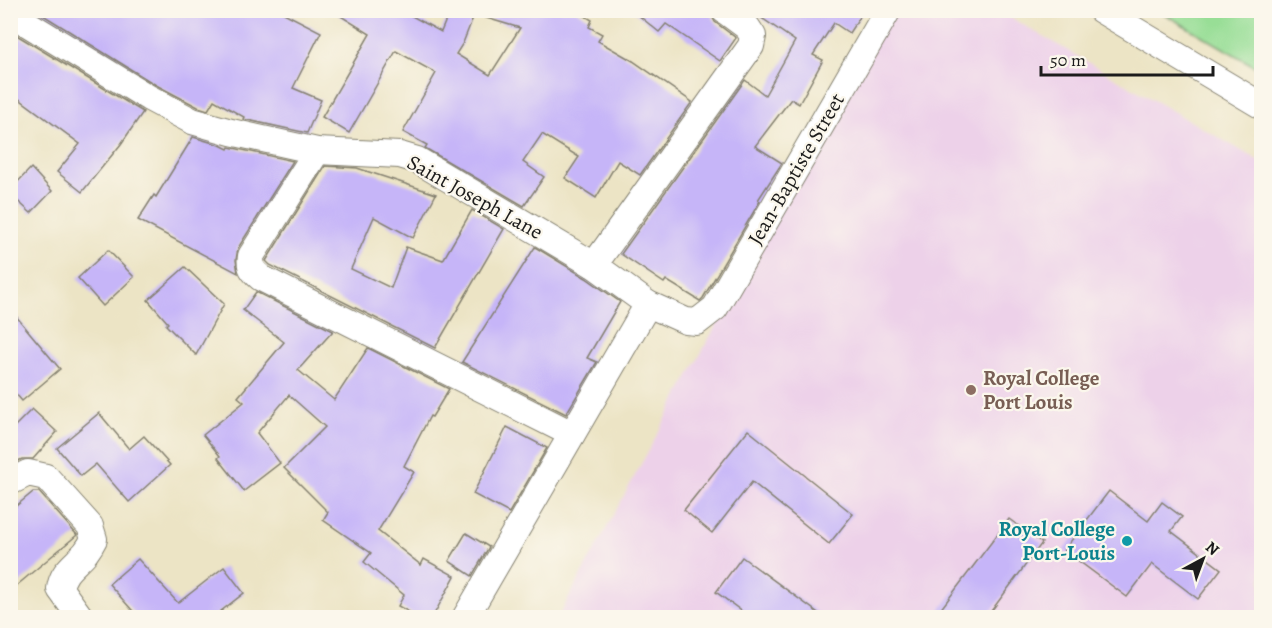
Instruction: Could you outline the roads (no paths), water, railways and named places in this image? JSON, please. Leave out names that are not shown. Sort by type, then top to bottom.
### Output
[{"type":"street","points":[[594,265],[751,46],[753,36],[747,27],[724,10]]},
{"type":"street","name":"Jean-Baptiste Street","points":[[697,322],[715,308],[888,10]]},
{"type":"street","points":[[1101,10],[1262,106]]},
{"type":"street","name":"Saint Joseph Lane","points":[[10,13],[149,98],[192,121],[317,151],[400,155],[417,160],[594,265],[648,304],[686,321],[697,322]]},
{"type":"street","points":[[317,151],[251,256],[251,267],[255,273],[572,434]]},
{"type":"street","points":[[465,618],[648,304]]},
{"type":"street","points":[[10,482],[27,473],[46,477],[90,526],[94,539],[86,552],[67,570],[61,579],[60,589],[81,618]]},
{"type":"place","name":"Royal College Port Louis","points":[[971,390]]},
{"type":"place","name":"Royal College Port-Louis","points":[[1127,541]]}]
